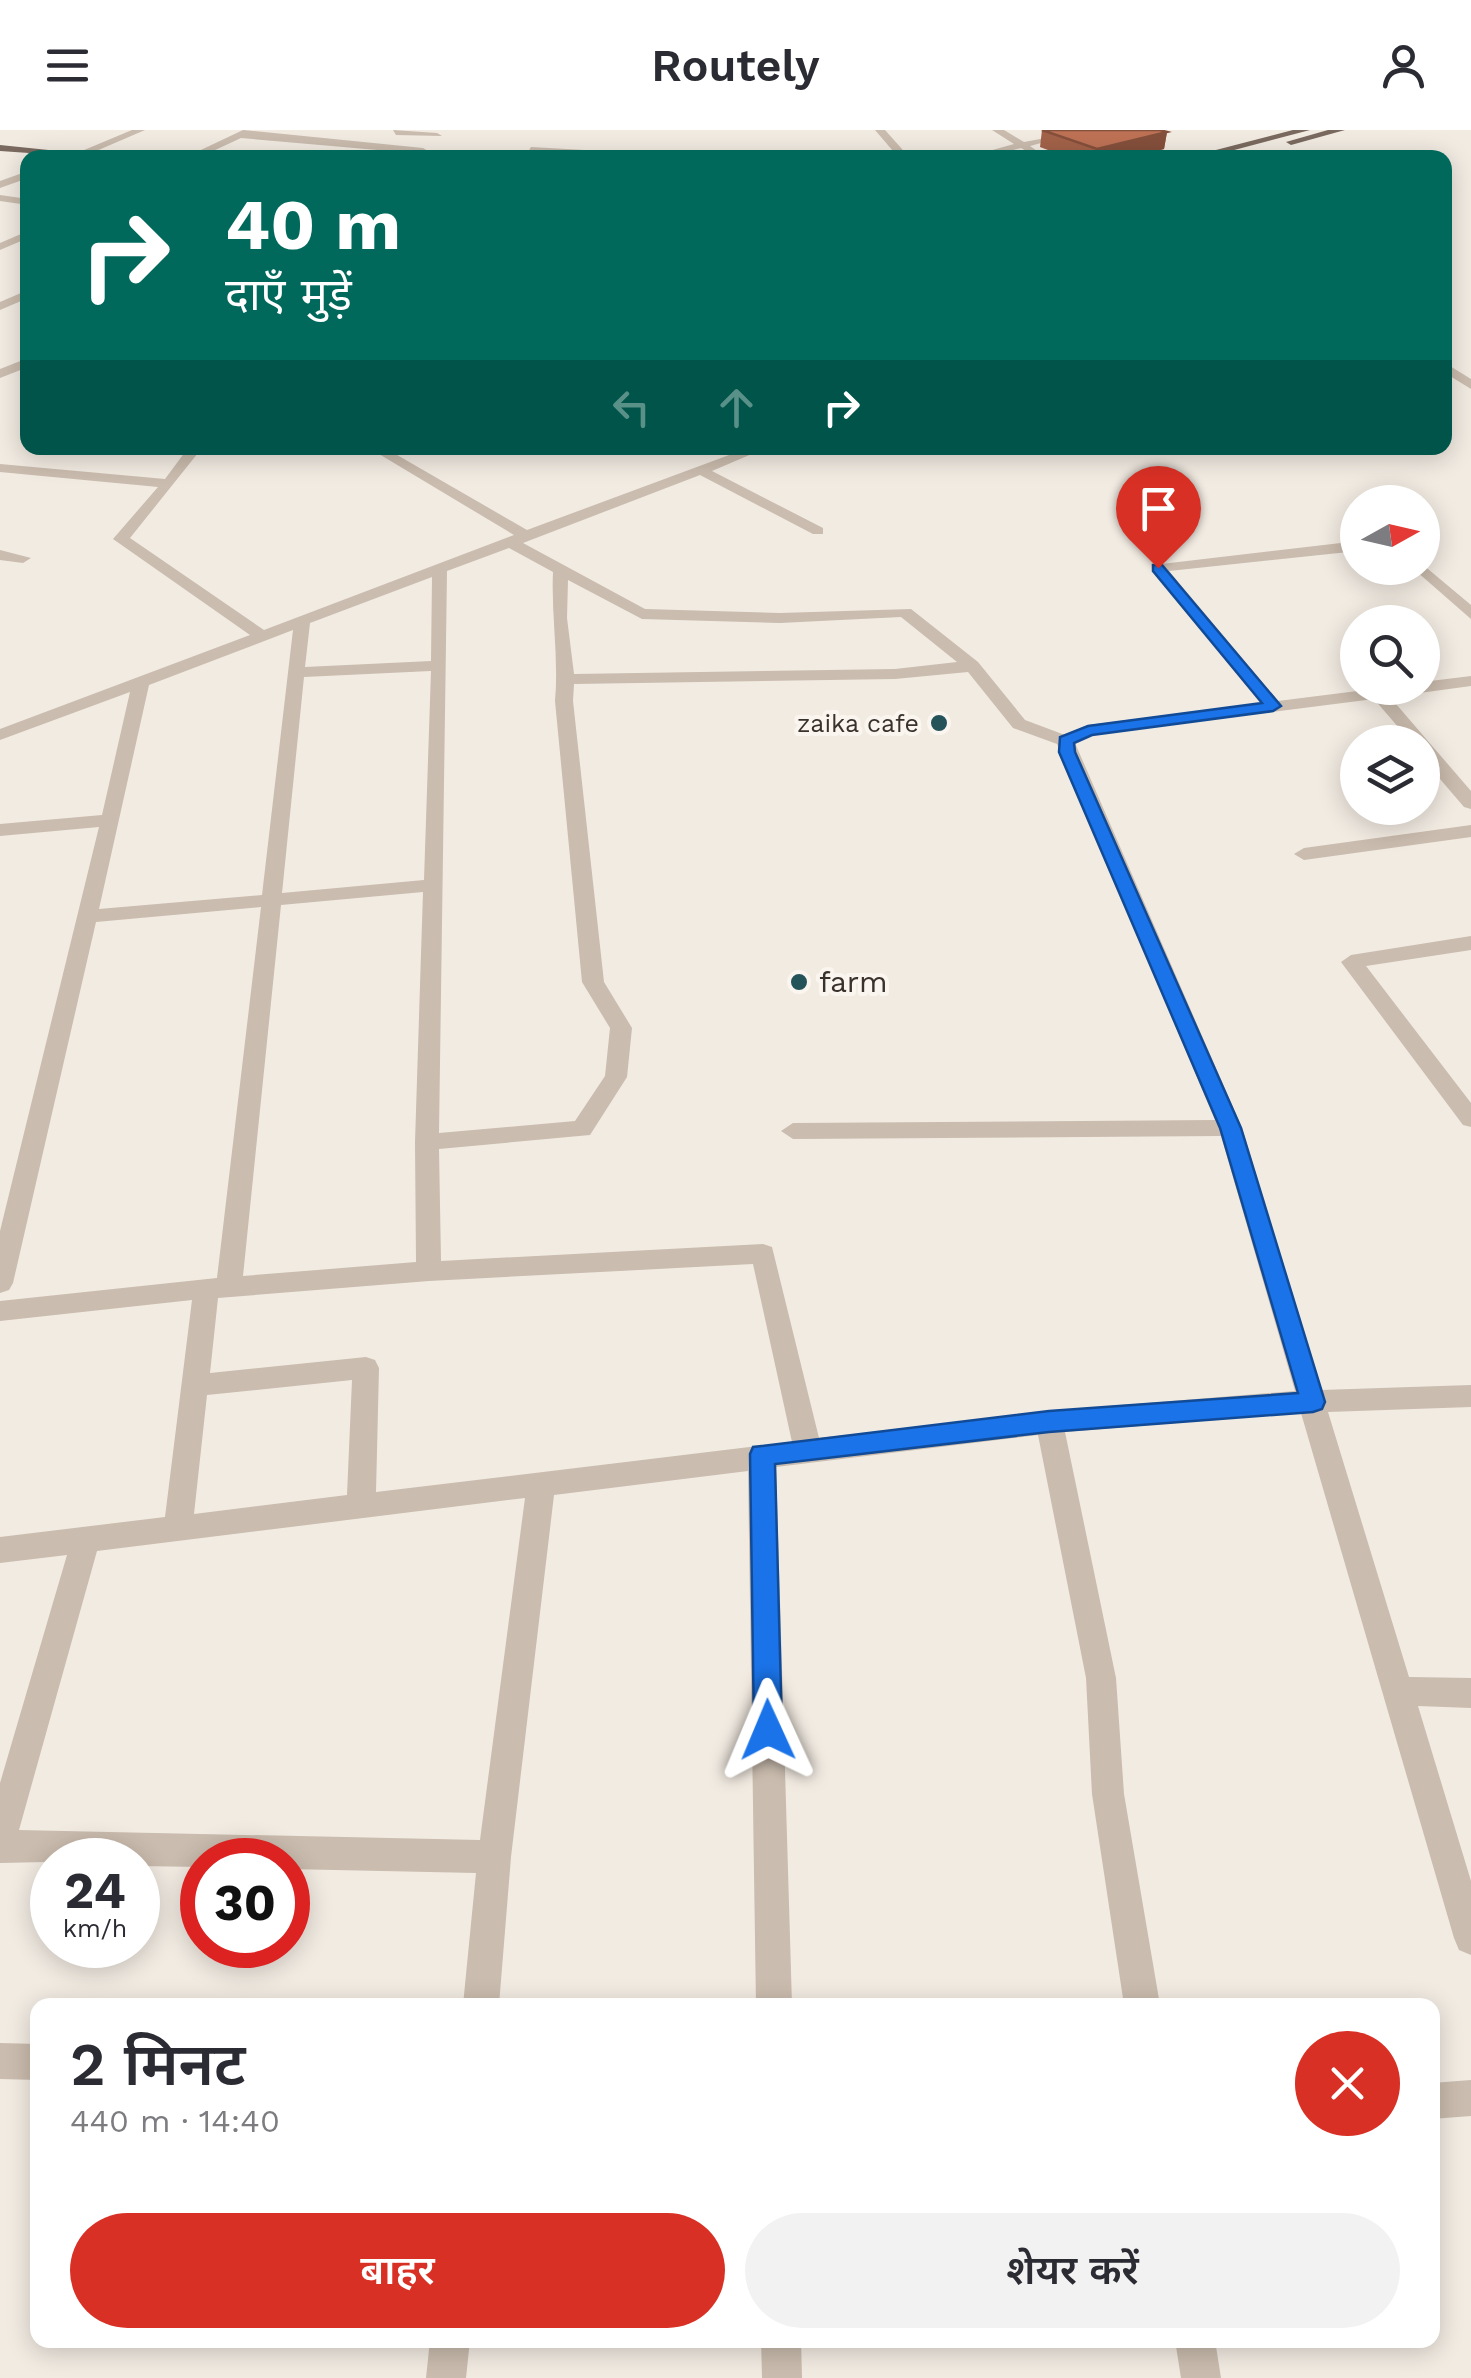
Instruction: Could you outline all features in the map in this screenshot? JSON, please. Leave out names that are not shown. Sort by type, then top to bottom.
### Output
[{"type":"main road","points":[[1223,150],[1304,130]]},
{"type":"main road","points":[[1259,150],[1340,130]]},
{"type":"street","points":[[88,150],[140,130]]},
{"type":"street","points":[[880,130],[897,150]]},
{"type":"street","points":[[997,130],[1030,150]]},
{"type":"street","points":[[1009,150],[1084,130]]},
{"type":"street","points":[[207,150],[246,132],[389,150]]},
{"type":"street","points":[[388,132],[440,133]]},
{"type":"street","points":[[632,150],[638,142]]},
{"type":"street","points":[[190,455],[121,539],[262,636]]},
{"type":"street","points":[[387,455],[561,571],[642,614],[780,618],[905,612],[972,666],[1020,724],[1066,741],[1088,730],[1340,698]]},
{"type":"street","points":[[0,735],[740,455]]},
{"type":"street","points":[[0,466],[15,456]]},
{"type":"street","points":[[0,466],[170,484]]},
{"type":"street","points":[[700,470],[818,530]]},
{"type":"street","points":[[1273,706],[1158,568],[1340,548]]},
{"type":"street","points":[[0,555],[23,558]]},
{"type":"street","points":[[429,1271],[427,1142],[440,666],[439,569]]},
{"type":"street","points":[[427,1142],[582,1128],[616,1077],[621,1028],[593,982],[564,701],[566,680],[559,618],[561,571]]},
{"type":"street","points":[[1440,585],[1471,614]]},
{"type":"street","points":[[178,1530],[194,1385],[218,1288],[271,900],[302,621]]},
{"type":"street","points":[[296,672],[440,666]]},
{"type":"street","points":[[566,680],[895,674],[972,666]]},
{"type":"street","points":[[1440,684],[1471,680]]},
{"type":"street","points":[[0,1284],[141,682]]},
{"type":"street","points":[[1388,705],[1405,725]]},
{"type":"street","points":[[1066,741],[1067,752],[1230,1128],[1471,1938]]},
{"type":"street","points":[[1440,766],[1471,803]]},
{"type":"street","points":[[0,830],[110,820]]},
{"type":"street","points":[[1304,854],[1471,831]]},
{"type":"street","points":[[86,917],[434,884]]},
{"type":"street","points":[[1471,944],[1351,962],[1471,1119]]},
{"type":"street","points":[[794,1131],[1230,1128]]},
{"type":"street","points":[[0,1311],[429,1271],[763,1254],[807,1448]]},
{"type":"street","points":[[194,1385],[366,1368],[362,1506]]},
{"type":"street","points":[[0,1550],[807,1448],[1049,1422],[1313,1402],[1471,1396]]},
{"type":"street","points":[[1049,1422],[1101,1678],[1108,1794],[1141,1998]]},
{"type":"street","points":[[762,1454],[774,1998]]},
{"type":"street","points":[[481,1998],[494,1856],[541,1483]]},
{"type":"street","points":[[86,1542],[0,1843],[494,1856]]},
{"type":"street","points":[[1398,1691],[1471,1693]]},
{"type":"street","points":[[0,2062],[30,2062]]},
{"type":"street","points":[[1440,2100],[1471,2098]]},
{"type":"street","points":[[446,2378],[449,2348]]},
{"type":"street","points":[[781,2348],[782,2378]]},
{"type":"street","points":[[1196,2348],[1201,2378]]},
{"type":"building","points":[[1042,130],[1160,130],[1167,132],[1097,149]]},
{"type":"place","name":"zaika cafe","points":[[939,723]]},
{"type":"place","name":"farm","points":[[799,982]]},
{"type":"route","points":[[768,1730],[762,1454],[1049,1422],[1313,1402],[1230,1128],[1067,752],[1066,741],[1088,730],[1273,706],[1158,568]]}]
